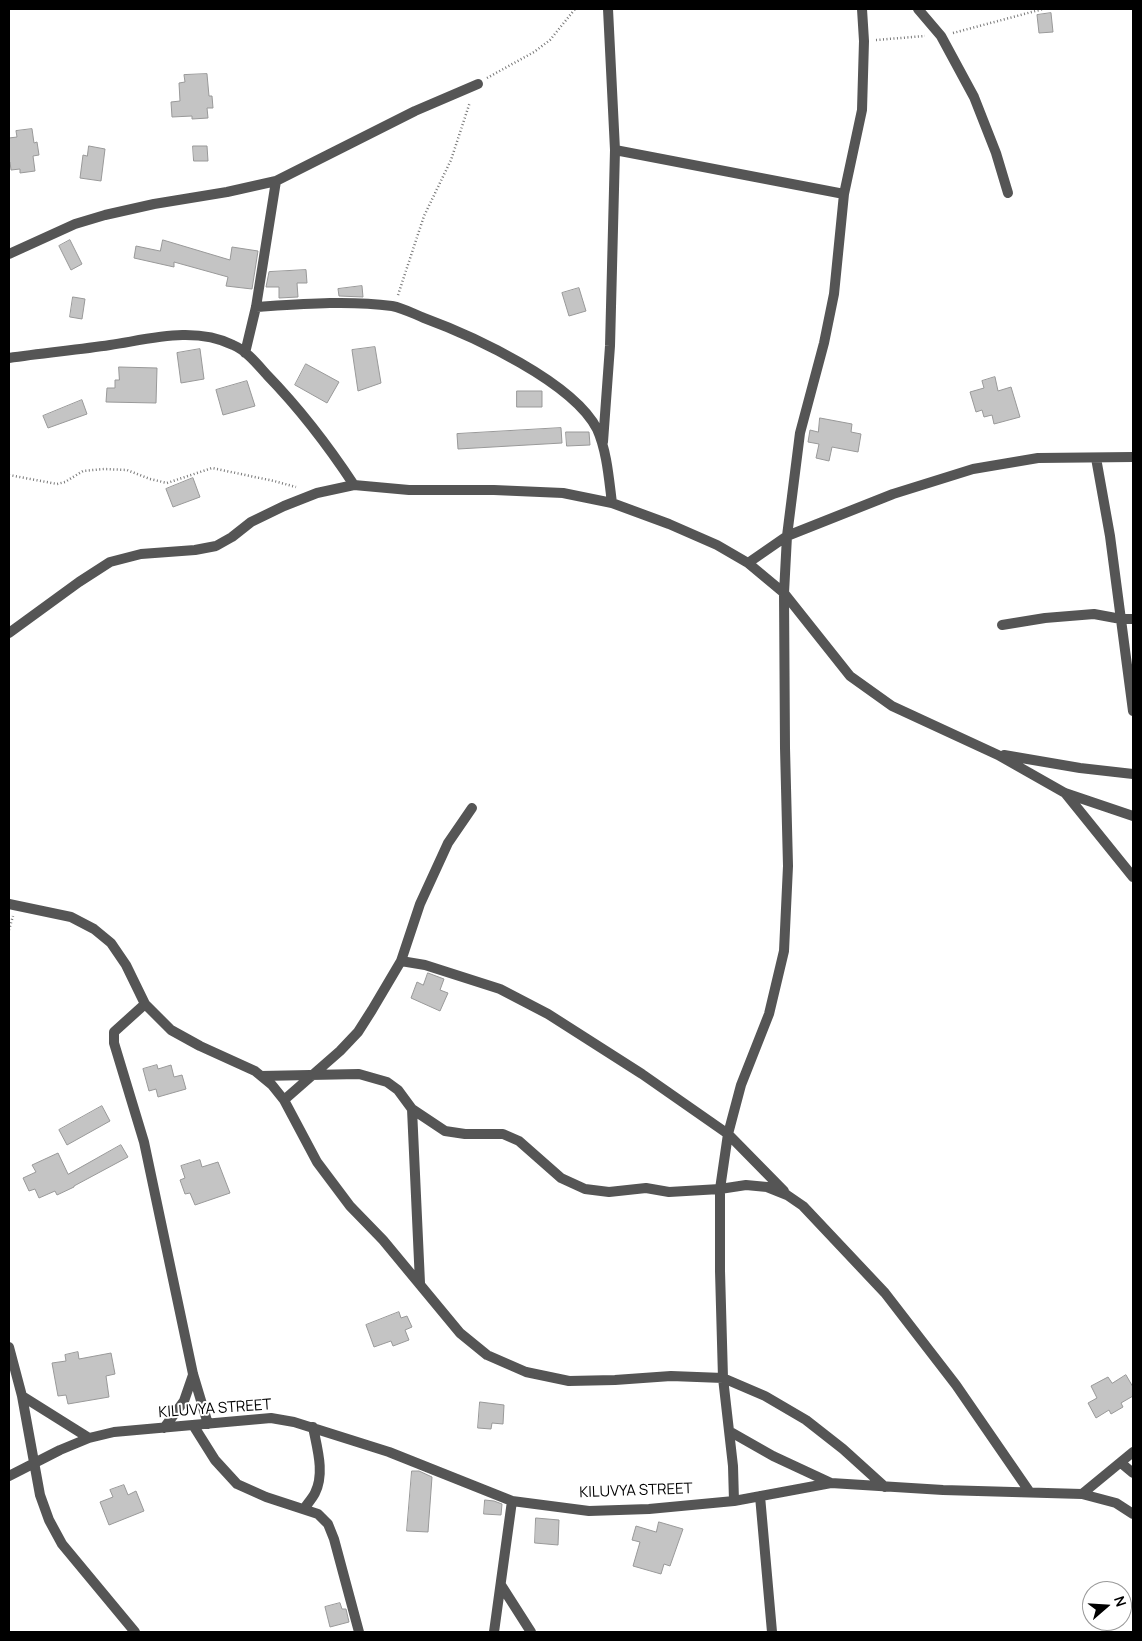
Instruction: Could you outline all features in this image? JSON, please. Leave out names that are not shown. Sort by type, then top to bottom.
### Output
[{"type":"street","points":[[602,445],[610,346],[615,150],[608,9]]},
{"type":"street","points":[[734,1501],[733,1466],[723,1378],[720,1189],[728,1134],[742,1084],[769,1014],[784,952],[788,866],[784,593],[787,536],[800,433],[824,343],[834,294],[844,194],[862,110],[864,41],[862,9]]},
{"type":"street","points":[[918,9],[941,36],[974,97],[996,152],[1008,193]]},
{"type":"street","points":[[9,254],[75,224],[105,215],[276,181],[414,111],[478,84]]},
{"type":"street","points":[[615,150],[844,194]]},
{"type":"street","points":[[246,353],[256,307],[276,181]]},
{"type":"street","points":[[256,307],[307,304],[394,306],[447,326],[508,356],[549,381],[578,404],[596,428],[602,445],[612,503]]},
{"type":"street","points":[[9,358],[110,345],[154,337],[192,335],[215,339],[233,345],[246,353],[298,406],[328,445],[354,485]]},
{"type":"street","points":[[748,563],[787,536],[893,494],[973,469],[1038,458],[1133,457]]},
{"type":"street","points":[[1096,458],[1110,536],[1133,711]]},
{"type":"street","points":[[9,633],[110,562],[141,554],[195,550],[216,546],[232,537],[251,522],[317,493],[354,485],[409,490],[494,490],[563,493],[612,503],[669,524],[717,546],[748,563],[784,593],[850,676],[892,706],[998,754],[1065,793],[1133,816]]},
{"type":"street","points":[[1002,625],[1045,618],[1094,614],[1121,619],[1133,619]]},
{"type":"street","points":[[998,754],[1080,768],[1133,774]]},
{"type":"street","points":[[1065,793],[1133,877]]},
{"type":"street","points":[[284,1100],[340,1051],[358,1032],[401,961],[420,904],[448,843],[472,808]]},
{"type":"street","points":[[9,904],[71,917],[94,929],[111,943],[126,965],[145,1004],[171,1030],[200,1046],[255,1071],[272,1085],[284,1100],[317,1162],[344,1199],[420,1283],[460,1333],[487,1355],[526,1372],[569,1380],[615,1380],[671,1376],[723,1378],[765,1396],[806,1420],[843,1449],[885,1487]]},
{"type":"street","points":[[401,961],[425,965],[500,989],[548,1014],[642,1074],[728,1134],[787,1195],[803,1206],[885,1292],[956,1385],[1030,1491]]},
{"type":"street","points":[[145,1004],[114,1032],[114,1043],[144,1142],[193,1374],[208,1424]]},
{"type":"street","points":[[261,1076],[359,1074],[387,1082],[398,1090],[412,1109],[445,1131],[464,1134],[503,1134],[519,1141],[561,1178],[585,1189],[609,1192],[646,1188],[669,1192],[720,1189],[746,1185],[767,1187],[787,1195]]},
{"type":"street","points":[[412,1109],[420,1283]]},
{"type":"street","points":[[9,1347],[22,1396],[40,1495],[49,1520],[62,1544],[135,1632]]},
{"type":"street","points":[[164,1428],[184,1401],[193,1374]]},
{"type":"street","points":[[22,1396],[88,1438]]},
{"type":"street","name":"KILUVYA STREET","points":[[9,1476],[88,1438],[114,1432],[271,1418],[312,1427],[389,1452],[512,1501],[589,1511],[649,1509],[734,1501],[831,1483],[885,1487],[1082,1494],[1116,1503],[1133,1514]]},
{"type":"street","points":[[193,1425],[216,1460],[237,1484],[266,1497],[318,1514],[328,1524],[359,1632]]},
{"type":"street","points":[[304,1509],[316,1492],[320,1473],[312,1427]]},
{"type":"street","points":[[729,1431],[773,1456],[831,1483]]},
{"type":"street","points":[[1082,1494],[1133,1452]]},
{"type":"street","points":[[1120,1463],[1133,1472]]},
{"type":"street","points":[[760,1496],[772,1632]]},
{"type":"street","points":[[494,1632],[512,1501]]},
{"type":"street","points":[[501,1585],[531,1632]]},
{"type":"path","points":[[394,306],[424,216],[451,160],[478,84],[492,74],[534,52],[550,40],[575,9]]},
{"type":"path","points":[[864,41],[941,36],[1043,9]]},
{"type":"path","points":[[9,475],[57,484],[65,482],[83,471],[104,469],[127,470],[167,483],[212,468],[274,480],[317,493]]},
{"type":"building","points":[[1051,13],[1053,32],[1039,33],[1037,15]]},
{"type":"building","points":[[207,74],[209,96],[212,96],[213,108],[207,108],[208,118],[192,119],[192,116],[172,117],[171,102],[180,101],[179,83],[185,82],[184,75]]},
{"type":"building","points":[[32,129],[34,143],[37,142],[39,155],[33,156],[35,171],[20,173],[20,169],[11,170],[9,138],[17,137],[16,131]]},
{"type":"building","points":[[89,146],[105,149],[101,181],[80,178],[83,155],[87,156]]},
{"type":"building","points":[[193,146],[207,146],[208,161],[194,161]]},
{"type":"building","points":[[70,240],[82,264],[71,270],[59,246]]},
{"type":"building","points":[[163,240],[230,260],[232,247],[258,251],[252,289],[226,286],[228,277],[174,262],[174,267],[134,258],[136,246],[160,251]]},
{"type":"building","points":[[306,270],[307,283],[297,283],[298,297],[279,298],[279,287],[266,287],[269,272]]},
{"type":"building","points":[[362,286],[363,297],[339,296],[338,289]]},
{"type":"building","points":[[579,288],[586,311],[569,316],[562,293]]},
{"type":"building","points":[[73,297],[85,299],[82,319],[70,317]]},
{"type":"building","points":[[375,347],[381,383],[358,391],[352,350]]},
{"type":"building","points":[[200,349],[204,379],[181,383],[177,353]]},
{"type":"building","points":[[306,364],[339,382],[327,403],[295,385]]},
{"type":"building","points":[[119,367],[157,368],[156,403],[106,402],[107,388],[115,388],[115,380],[119,380]]},
{"type":"building","points":[[995,377],[998,391],[1011,387],[1020,417],[994,424],[992,415],[984,417],[982,410],[976,412],[970,392],[984,388],[982,381]]},
{"type":"building","points":[[247,381],[255,406],[223,415],[216,390]]},
{"type":"building","points":[[517,391],[542,391],[542,407],[517,407]]},
{"type":"building","points":[[82,400],[87,414],[48,428],[43,416]]},
{"type":"building","points":[[820,418],[852,424],[851,432],[861,434],[858,452],[832,447],[829,461],[816,458],[819,444],[808,442],[810,430],[818,432]]},
{"type":"building","points":[[561,428],[562,443],[458,449],[457,434]]},
{"type":"building","points":[[566,432],[589,432],[590,445],[567,446]]},
{"type":"building","points":[[193,478],[200,497],[173,507],[166,489]]},
{"type":"building","points":[[428,973],[444,979],[440,990],[448,993],[440,1011],[411,998],[417,982],[423,985]]},
{"type":"building","points":[[157,1065],[158,1069],[171,1065],[174,1077],[182,1075],[186,1089],[158,1097],[156,1089],[149,1091],[143,1069]]},
{"type":"building","points":[[102,1106],[110,1121],[67,1145],[59,1130]]},
{"type":"building","points":[[121,1145],[128,1157],[57,1195],[55,1191],[39,1198],[35,1189],[29,1191],[23,1178],[36,1172],[32,1165],[58,1153],[68,1174]]},
{"type":"building","points":[[200,1160],[202,1167],[218,1162],[230,1193],[195,1205],[190,1193],[185,1194],[180,1180],[185,1178],[181,1166]]},
{"type":"building","points":[[399,1312],[401,1318],[407,1316],[412,1327],[405,1330],[409,1340],[393,1346],[391,1341],[374,1347],[366,1325]]},
{"type":"building","points":[[78,1352],[79,1359],[111,1353],[115,1374],[106,1376],[109,1397],[68,1404],[66,1395],[58,1396],[52,1363],[66,1361],[65,1355]]},
{"type":"building","points":[[1126,1375],[1133,1387],[1133,1396],[1121,1403],[1123,1407],[1111,1414],[1109,1410],[1096,1418],[1088,1403],[1097,1398],[1091,1386],[1108,1377],[1112,1383]]},
{"type":"building","points":[[480,1402],[504,1405],[503,1424],[492,1423],[491,1429],[478,1428]]},
{"type":"building","points":[[412,1471],[419,1471],[432,1477],[428,1532],[407,1531]]},
{"type":"building","points":[[124,1485],[128,1495],[136,1491],[144,1511],[109,1525],[100,1502],[113,1497],[110,1490]]},
{"type":"building","points":[[485,1500],[502,1504],[501,1515],[484,1514]]},
{"type":"building","points":[[536,1518],[559,1520],[558,1545],[535,1543]]},
{"type":"building","points":[[659,1522],[683,1529],[670,1566],[664,1564],[661,1574],[633,1566],[640,1542],[632,1540],[636,1526],[656,1532]]},
{"type":"building","points":[[340,1603],[342,1609],[346,1609],[349,1622],[330,1627],[325,1607]]}]
